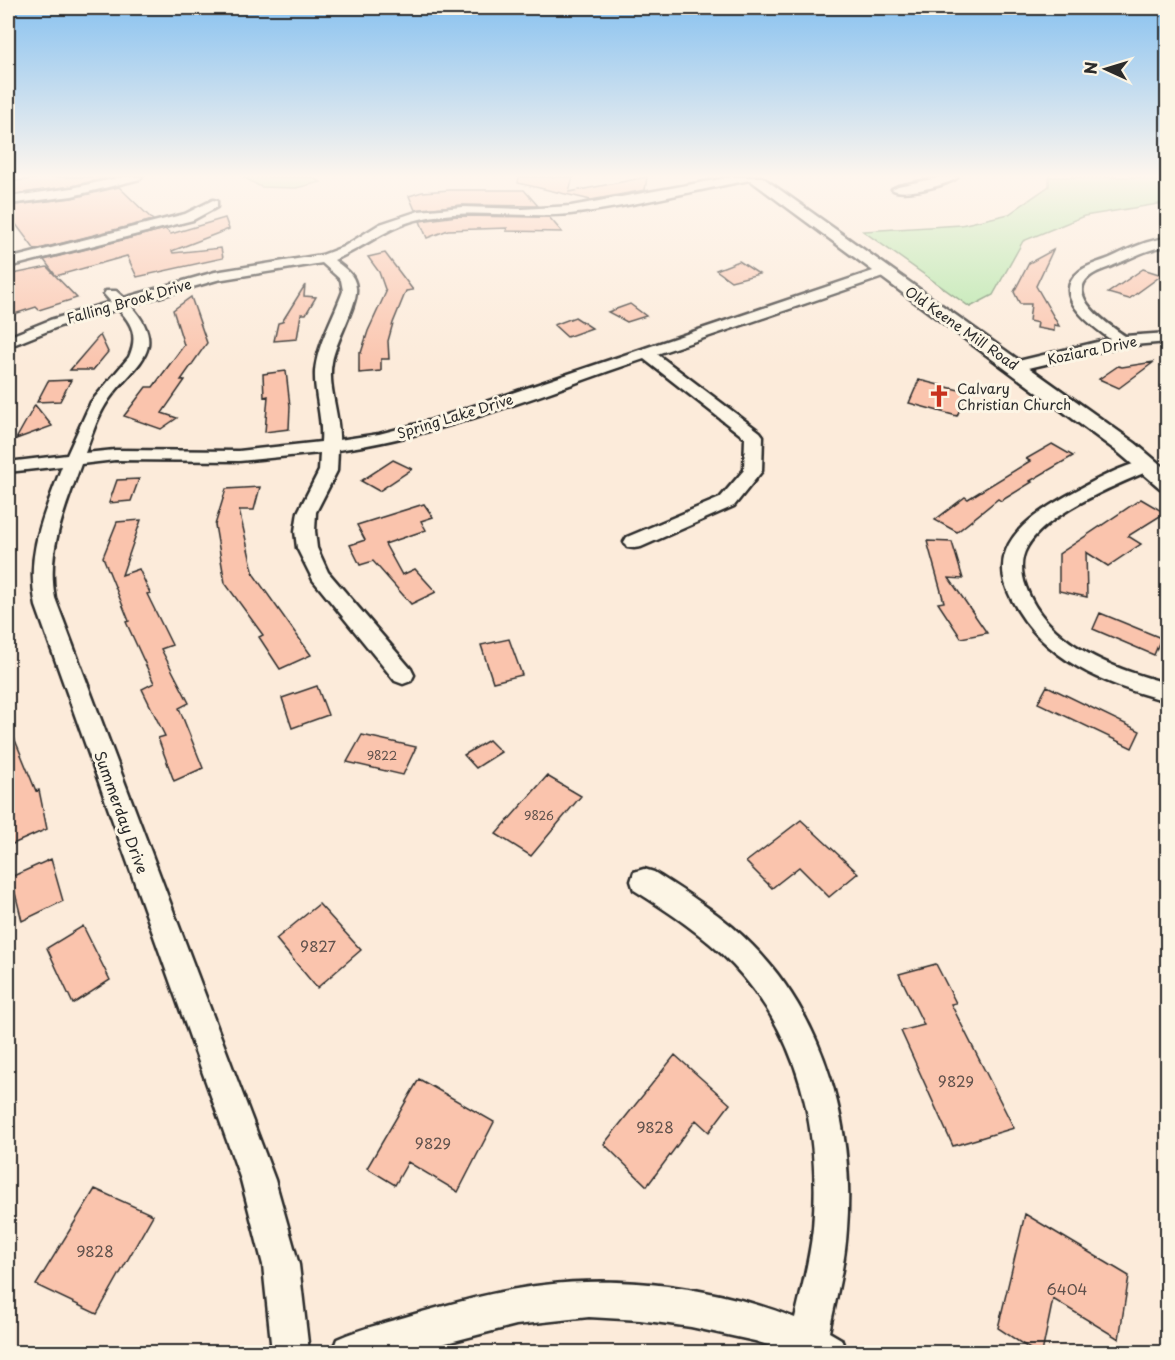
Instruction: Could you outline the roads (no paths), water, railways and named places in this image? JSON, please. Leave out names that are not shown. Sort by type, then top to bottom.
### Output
[{"type":"main road","name":"Old Keene Mill Road","points":[[840,240],[1016,366],[1147,465],[1167,483]]},
{"type":"street","points":[[8,263],[99,240]]},
{"type":"street","name":"Falling Brook Drive","points":[[8,342],[116,299],[227,273],[325,259],[348,250],[362,240]]},
{"type":"street","points":[[1122,341],[1082,308],[1075,291],[1078,281],[1084,274],[1151,245],[1167,242]]},
{"type":"street","points":[[325,259],[348,279],[350,291],[324,361],[323,375],[331,426],[328,471],[308,512],[305,531],[307,548],[320,575],[403,675]]},
{"type":"street","name":"Spring Lake Drive","points":[[8,467],[115,455],[240,456],[379,439],[435,425],[884,272]]},
{"type":"street","name":"Summerday Drive","points":[[116,299],[140,328],[141,348],[133,365],[99,401],[43,548],[40,568],[41,587],[46,606],[258,1180],[281,1265],[291,1353]]},
{"type":"street","name":"Koziara Drive","points":[[1016,366],[1122,341],[1167,337]]},
{"type":"street","points":[[634,542],[727,502],[753,471],[754,436],[646,353]]},
{"type":"street","points":[[1147,465],[1095,488],[1029,531],[1014,552],[1011,567],[1013,582],[1021,601],[1040,627],[1063,646],[1122,680],[1167,693]]},
{"type":"street","points":[[350,1353],[455,1321],[522,1306],[573,1300],[622,1300],[667,1305],[759,1322],[819,1347],[830,1229],[831,1159],[821,1099],[810,1062],[787,1013],[750,962],[689,910],[644,881]]},
{"type":"place","name":"Calvary Christian Church","points":[[939,396]]}]
